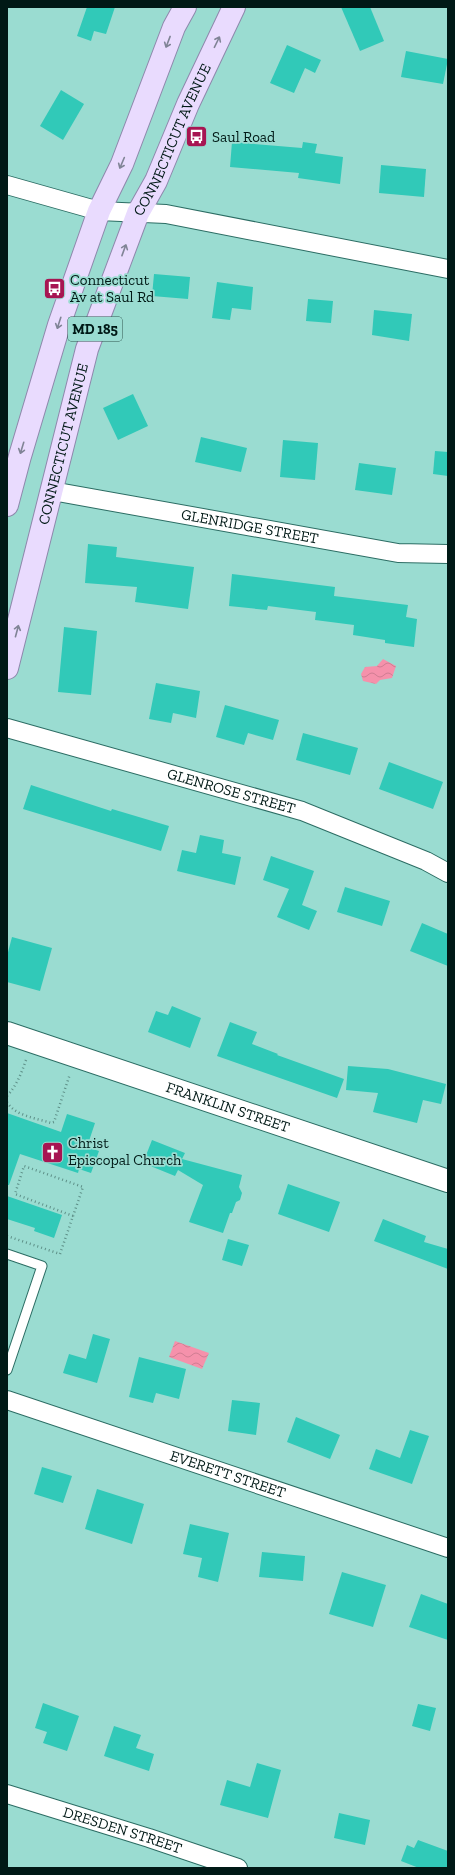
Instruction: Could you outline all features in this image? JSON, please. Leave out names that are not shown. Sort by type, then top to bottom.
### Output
[{"type":"main road","name":"MD 185","points":[[7,505],[58,325],[99,210],[122,164],[174,27],[185,7]]},
{"type":"main road","name":"CONNECTICUT AVENUE","points":[[7,668],[87,349],[138,213],[156,182],[188,104],[234,7]]},
{"type":"street","points":[[7,185],[99,210],[166,214],[448,269]]},
{"type":"street","name":"GLENRIDGE STREET","points":[[52,491],[398,553],[448,554]]},
{"type":"street","name":"GLENROSE STREET","points":[[7,728],[302,811],[426,861],[448,873]]},
{"type":"street","name":"FRANKLIN STREET","points":[[7,1032],[448,1181]]},
{"type":"street","name":"EVERETT STREET","points":[[7,1400],[448,1548]]},
{"type":"street","name":"DRESDEN STREET","points":[[7,1794],[149,1838],[238,1868]]},
{"type":"lane","points":[[7,1254],[42,1266],[7,1370]]},
{"type":"path","points":[[7,1096],[13,1090],[20,1076],[32,1041]]},
{"type":"path","points":[[7,1102],[11,1108],[17,1112],[51,1123],[54,1122],[76,1056]]},
{"type":"path","points":[[7,1236],[60,1254],[83,1188],[24,1166],[15,1194],[73,1216]]},
{"type":"water","points":[[383,659],[396,666],[392,678],[380,680],[376,684],[363,681],[361,674],[365,667],[377,666]]},
{"type":"water","points":[[175,1341],[209,1353],[202,1369],[169,1357]]},
{"type":"building","points":[[87,7],[115,7],[106,34],[94,31],[91,41],[77,36]]},
{"type":"building","points":[[341,7],[370,7],[384,41],[360,51]]},
{"type":"building","points":[[287,45],[321,60],[315,73],[305,68],[294,93],[270,83]]},
{"type":"building","points":[[406,51],[448,59],[443,84],[401,77]]},
{"type":"building","points":[[61,90],[84,104],[63,140],[40,126]]},
{"type":"building","points":[[232,142],[302,148],[303,142],[317,144],[315,153],[343,157],[340,184],[298,178],[299,173],[230,167]]},
{"type":"building","points":[[381,165],[426,169],[424,197],[379,193]]},
{"type":"building","points":[[154,274],[190,277],[188,299],[152,296]]},
{"type":"building","points":[[217,282],[253,287],[251,310],[232,308],[230,320],[212,318]]},
{"type":"building","points":[[308,299],[333,301],[331,323],[306,321]]},
{"type":"building","points":[[374,310],[412,314],[409,341],[372,335]]},
{"type":"building","points":[[133,394],[148,426],[118,440],[103,408]]},
{"type":"building","points":[[201,437],[247,448],[241,472],[195,462]]},
{"type":"building","points":[[283,440],[318,443],[315,480],[280,477]]},
{"type":"building","points":[[435,451],[448,452],[448,476],[433,474]]},
{"type":"building","points":[[359,463],[396,468],[392,495],[355,490]]},
{"type":"building","points":[[88,544],[117,547],[116,557],[194,567],[188,609],[135,602],[137,587],[85,583]]},
{"type":"building","points":[[232,574],[335,587],[334,596],[408,605],[406,617],[417,619],[414,647],[385,643],[385,640],[353,635],[354,625],[315,620],[316,612],[268,606],[267,610],[229,606]]},
{"type":"building","points":[[64,627],[97,631],[91,695],[58,692]]},
{"type":"building","points":[[156,683],[200,691],[196,718],[173,713],[171,723],[149,719]]},
{"type":"building","points":[[225,705],[279,720],[273,740],[248,733],[244,745],[216,737]]},
{"type":"building","points":[[303,733],[358,748],[350,775],[296,760]]},
{"type":"building","points":[[389,762],[443,782],[433,809],[379,789]]},
{"type":"building","points":[[31,785],[111,811],[112,809],[169,826],[161,851],[23,809]]},
{"type":"building","points":[[200,835],[224,840],[222,853],[241,857],[235,885],[177,871],[182,850],[196,853]]},
{"type":"building","points":[[271,856],[314,871],[302,905],[317,911],[309,930],[277,917],[289,889],[263,880]]},
{"type":"building","points":[[345,887],[390,901],[382,926],[337,912]]},
{"type":"building","points":[[422,923],[448,934],[448,966],[410,951]]},
{"type":"building","points":[[12,937],[52,948],[40,991],[7,982],[7,956]]},
{"type":"building","points":[[172,1006],[201,1018],[190,1048],[148,1032],[156,1011],[168,1015]]},
{"type":"building","points":[[230,1022],[257,1032],[252,1044],[278,1054],[277,1055],[344,1079],[337,1098],[217,1056]]},
{"type":"building","points":[[348,1066],[388,1069],[446,1084],[441,1104],[423,1100],[417,1123],[373,1112],[378,1093],[346,1090]]},
{"type":"building","name":"Christ Episcopal Church","points":[[7,1113],[61,1132],[67,1114],[95,1123],[87,1147],[99,1151],[91,1173],[79,1169],[78,1173],[20,1154],[9,1185],[7,1185]]},
{"type":"building","points":[[152,1140],[185,1153],[182,1159],[242,1175],[239,1187],[242,1193],[240,1200],[236,1202],[232,1213],[230,1213],[223,1233],[189,1222],[203,1185],[178,1170],[175,1176],[143,1163]]},
{"type":"building","points":[[288,1184],[340,1202],[329,1232],[278,1214]]},
{"type":"building","points":[[7,1196],[62,1215],[54,1238],[34,1231],[35,1228],[7,1219]]},
{"type":"building","points":[[383,1219],[426,1236],[424,1242],[448,1249],[448,1269],[374,1241]]},
{"type":"building","points":[[228,1239],[249,1245],[242,1266],[222,1260]]},
{"type":"building","points":[[93,1334],[110,1339],[97,1383],[63,1373],[69,1354],[86,1359]]},
{"type":"building","points":[[139,1357],[186,1369],[179,1399],[156,1393],[153,1403],[129,1397]]},
{"type":"building","points":[[232,1400],[260,1403],[256,1435],[228,1431]]},
{"type":"building","points":[[296,1417],[340,1435],[330,1459],[287,1442]]},
{"type":"building","points":[[410,1430],[429,1436],[412,1484],[369,1469],[376,1449],[400,1458]]},
{"type":"building","points":[[42,1467],[72,1476],[63,1503],[34,1494]]},
{"type":"building","points":[[97,1489],[144,1504],[132,1544],[85,1529]]},
{"type":"building","points":[[190,1524],[229,1533],[218,1582],[198,1577],[202,1558],[183,1554]]},
{"type":"building","points":[[262,1552],[305,1556],[303,1581],[259,1577]]},
{"type":"building","points":[[342,1572],[386,1585],[373,1627],[329,1614]]},
{"type":"building","points":[[421,1594],[448,1604],[448,1640],[409,1627]]},
{"type":"building","points":[[43,1703],[79,1716],[67,1751],[43,1743],[47,1732],[35,1728]]},
{"type":"building","points":[[418,1704],[436,1708],[430,1731],[412,1726]]},
{"type":"building","points":[[114,1726],[141,1735],[136,1748],[154,1754],[149,1771],[104,1756]]},
{"type":"building","points":[[257,1763],[281,1770],[268,1818],[220,1805],[227,1780],[250,1787]]},
{"type":"building","points":[[339,1813],[370,1820],[365,1845],[334,1838]]},
{"type":"building","points":[[418,1840],[448,1851],[448,1868],[419,1868],[401,1861],[407,1845],[414,1848]]},
{"type":"place","name":"Saul Road","points":[[197,137]]},
{"type":"place","name":"Connecticut Av at Saul Rd","points":[[54,289]]},
{"type":"place","name":"Christ Episcopal Church","points":[[53,1152]]}]
